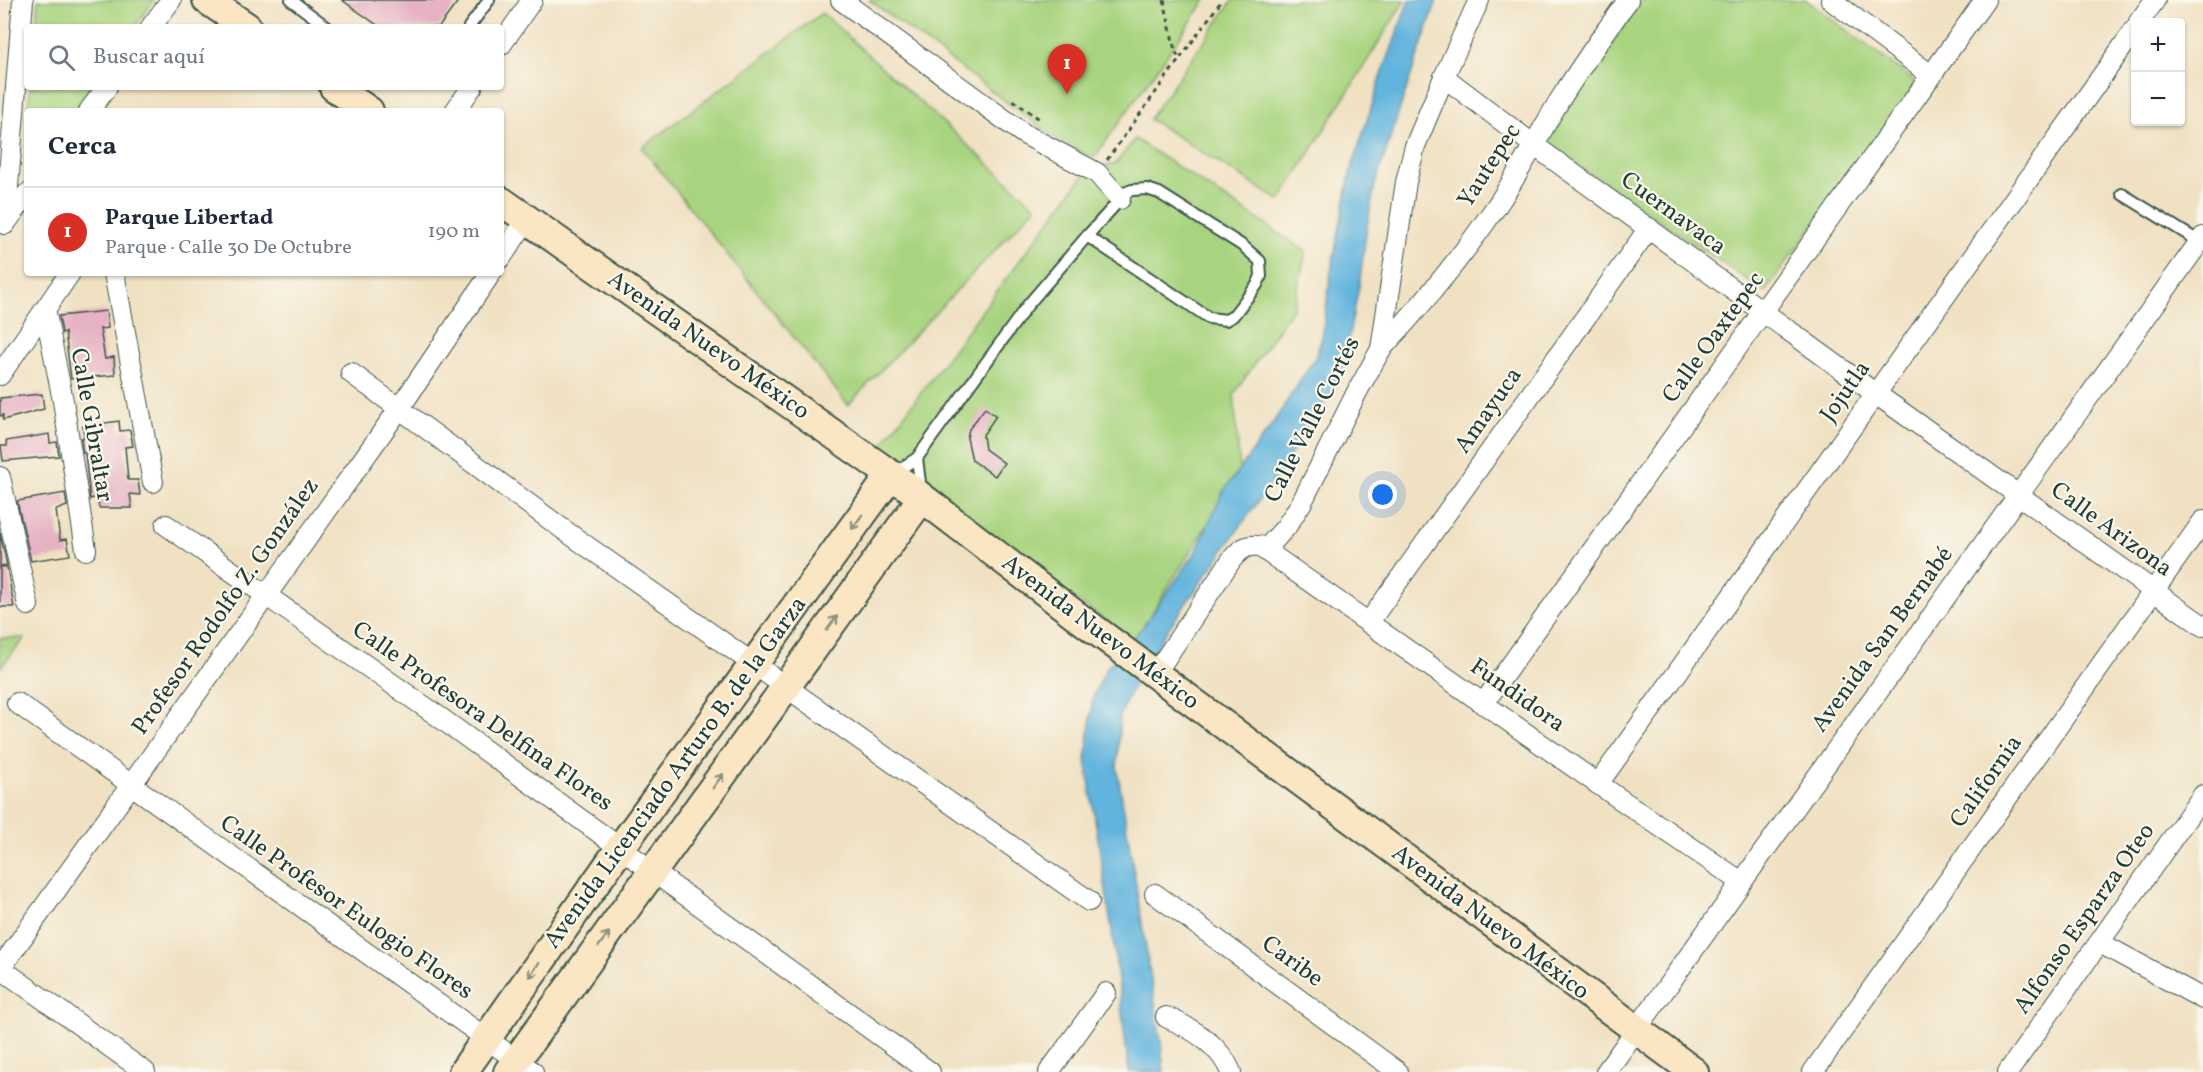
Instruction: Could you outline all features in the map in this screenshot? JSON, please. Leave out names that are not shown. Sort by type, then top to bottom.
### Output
[{"type":"street","points":[[3,227],[23,0]]},
{"type":"street","points":[[153,24],[171,0]]},
{"type":"street","points":[[207,0],[243,24]]},
{"type":"street","points":[[504,41],[532,0]]},
{"type":"street","points":[[841,0],[1024,134],[1097,172],[1120,199]]},
{"type":"street","name":"Calle Valle Cortés","points":[[1266,549],[1286,527],[1302,502],[1381,349],[1406,182],[1415,146],[1479,0]]},
{"type":"street","name":"Yautepec","points":[[1381,349],[1424,303],[1496,206],[1561,98],[1628,0]]},
{"type":"street","points":[[1831,0],[1932,76]]},
{"type":"street","name":"Calle Oaxtepec","points":[[1483,704],[1984,0]]},
{"type":"street","points":[[2142,18],[2155,0]]},
{"type":"street","name":"Jojutla","points":[[1598,784],[2131,35]]},
{"type":"street","name":"Cuernavaca","points":[[1444,77],[1534,146],[2019,496]]},
{"type":"street","points":[[91,108],[105,90]]},
{"type":"street","points":[[338,90],[365,108]]},
{"type":"street","points":[[457,108],[470,90]]},
{"type":"street","points":[[3,227],[24,198]]},
{"type":"street","name":"Avenida Nuevo México","points":[[504,203],[891,475],[1118,647],[1694,1072]]},
{"type":"street","points":[[504,254],[527,219]]},
{"type":"street","name":"Amayuca","points":[[1369,622],[1649,228]]},
{"type":"street","name":"Avenida San Bernabé","points":[[1605,1072],[2201,239]]},
{"type":"street","points":[[0,375],[68,276]]},
{"type":"street","points":[[115,276],[153,482]]},
{"type":"street","name":"Profesor Rodolfo Z. González","points":[[0,968],[399,409],[489,276]]},
{"type":"street","name":"Calle Gibraltar","points":[[45,309],[63,401],[86,550]]},
{"type":"street","points":[[351,373],[564,530],[1089,901]]},
{"type":"street","name":"Avenida Licenciado Arturo B. de la Garza","points":[[463,1072],[621,847],[891,475]]},
{"type":"street","points":[[0,477],[28,605]]},
{"type":"street","name":"Calle Arizona","points":[[2019,496],[2203,626]]},
{"type":"street","name":"Avenida Licenciado Arturo B. de la Garza","points":[[519,1068],[654,871],[922,498]]},
{"type":"street","name":"California","points":[[1813,1072],[2203,521]]},
{"type":"street","name":"Calle Profesora Delfina Flores","points":[[166,525],[621,847],[930,1072]]},
{"type":"street","points":[[1152,672],[1238,552],[1252,545],[1266,549]]},
{"type":"street","name":"Fundidora","points":[[1266,549],[1483,704],[1740,881]]},
{"type":"street","name":"Calle Profesor Eulogio Flores","points":[[16,703],[486,1039],[519,1068]]},
{"type":"street","name":"Alfonso Esparza Oteo","points":[[2008,1072],[2203,795]]},
{"type":"street","name":"Caribe","points":[[1155,894],[1398,1072]]},
{"type":"street","points":[[2100,943],[2203,999]]},
{"type":"street","points":[[0,968],[145,1072]]},
{"type":"street","points":[[1049,1072],[1106,993]]},
{"type":"street","points":[[1166,1017],[1192,1030],[1212,1045],[1222,1055],[1231,1072]]},
{"type":"lane","points":[[291,0],[323,24]]},
{"type":"lane","points":[[471,24],[489,0]]},
{"type":"lane","points":[[891,475],[917,458],[1027,306],[1120,199],[1132,190],[1147,189],[1159,193],[1254,254],[1262,268],[1257,285],[1233,316],[1226,320],[1209,318],[1088,236]]},
{"type":"lane","points":[[2122,194],[2201,239]]},
{"type":"lane","points":[[917,458],[922,498]]},
{"type":"path","points":[[1164,0],[1175,51],[1179,58]]},
{"type":"path","points":[[1104,162],[1222,0]]},
{"type":"path","points":[[1012,100],[1051,127]]},
{"type":"green space","points":[[38,0],[154,0],[137,24],[36,24]]},
{"type":"green space","points":[[869,0],[1206,0],[1094,158],[1062,143]]},
{"type":"green space","points":[[1233,0],[1405,0],[1280,201],[1149,119]]},
{"type":"green space","points":[[1642,0],[1806,0],[1917,83],[1765,292],[1544,142]]},
{"type":"green space","points":[[822,13],[1036,207],[848,405],[642,148]]},
{"type":"green space","points":[[30,90],[89,90],[76,108],[28,108]]},
{"type":"green space","points":[[1135,139],[1306,251],[1294,306],[1234,394],[1240,473],[1144,625],[1137,642],[872,458],[1089,168],[1115,164]]},
{"type":"green space","points":[[0,638],[25,638],[0,668]]},
{"type":"water","points":[[1409,0],[1437,0],[1375,185],[1359,287],[1340,379],[1283,466],[1161,639],[1131,690],[1120,716],[1117,767],[1164,1072],[1129,1072],[1113,938],[1086,760],[1093,697],[1106,669],[1144,625],[1194,555],[1223,492],[1271,426],[1315,358],[1322,338],[1331,271],[1350,174]]},
{"type":"building","points":[[342,0],[459,0],[441,24],[376,24]]},
{"type":"building","points":[[106,311],[108,328],[100,329],[105,359],[114,357],[115,375],[71,379],[65,332],[62,333],[59,316]]},
{"type":"building","points":[[42,394],[44,409],[3,420],[3,415],[0,416],[0,398]]},
{"type":"building","points":[[985,408],[996,416],[983,435],[985,449],[1004,463],[995,476],[972,460],[967,438],[969,429]]},
{"type":"building","points":[[119,421],[120,431],[130,430],[133,446],[125,447],[128,480],[138,480],[140,495],[130,494],[132,508],[99,508],[97,497],[90,499],[81,438],[84,438],[83,426]]},
{"type":"building","points":[[49,434],[50,443],[57,442],[59,456],[3,461],[1,446],[7,446],[6,441]]},
{"type":"building","points":[[65,493],[67,506],[56,510],[60,540],[67,539],[70,555],[31,561],[17,501]]},
{"type":"building","points":[[0,533],[7,565],[0,566]]},
{"type":"building","points":[[0,567],[7,567],[14,607],[0,607]]},
{"type":"place","name":"Parque Libertad","points":[[1067,94]]}]
